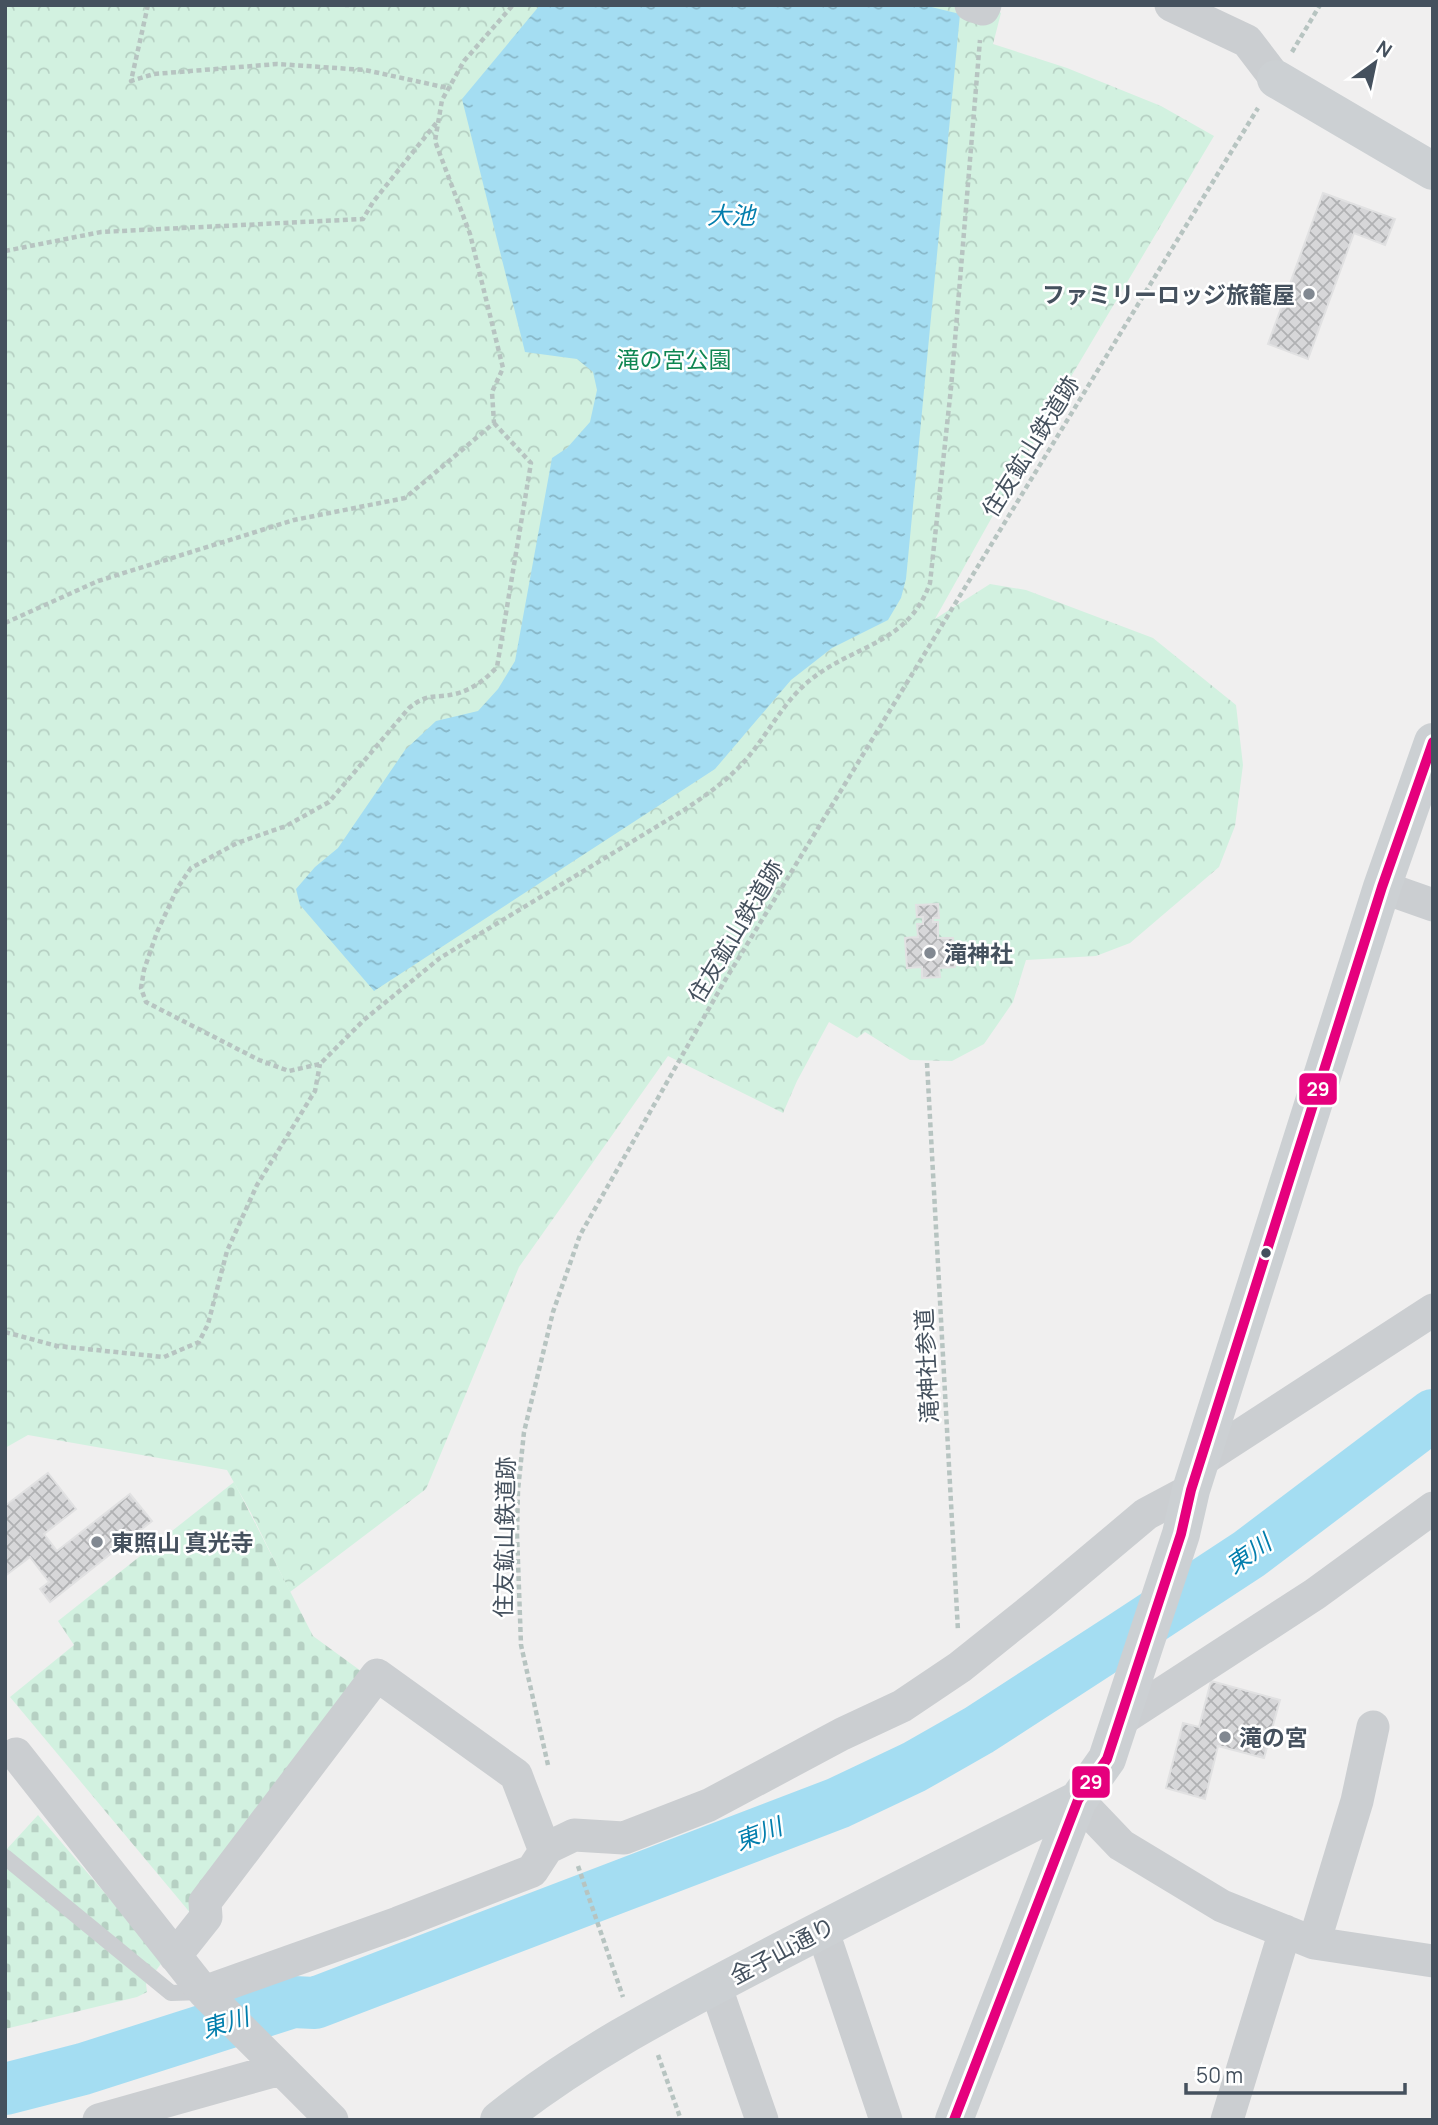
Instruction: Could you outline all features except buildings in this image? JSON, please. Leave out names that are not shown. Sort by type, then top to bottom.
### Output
[{"type":"main road","points":[[1276,79],[1433,171]]},
{"type":"main road","points":[[954,2120],[1078,1800],[1108,1759],[1181,1534],[1195,1476],[1382,887],[1430,759]]},
{"type":"main road","name":"金子山通り","points":[[499,2120],[531,2094],[641,2025],[822,1929],[1078,1800]]},
{"type":"street","points":[[1171,5],[1247,41],[1276,79]]},
{"type":"street","points":[[1382,887],[1433,905]]},
{"type":"street","points":[[206,1994],[532,1871],[565,1849],[624,1839],[709,1805],[796,1758],[902,1706],[960,1667],[1195,1476],[1433,1310]]},
{"type":"street","points":[[1126,1703],[1315,1594],[1433,1508]]},
{"type":"street","points":[[175,1956],[206,1917],[205,1902],[377,1675],[516,1775],[565,1849]]},
{"type":"street","points":[[1227,2120],[1299,1937],[1357,1801],[1373,1727]]},
{"type":"street","points":[[16,1754],[206,1994],[332,2120]]},
{"type":"street","points":[[1078,1800],[1121,1845],[1222,1906],[1299,1937],[1433,1961]]},
{"type":"street","points":[[822,1929],[886,2120]]},
{"type":"street","points":[[715,1985],[762,2120]]},
{"type":"street","points":[[99,2120],[275,2065]]},
{"type":"lane","points":[[5,1857],[171,1993],[206,1994]]},
{"type":"path","points":[[148,5],[131,80],[154,74],[277,64],[365,70],[448,89]]},
{"type":"path","points":[[513,5],[464,61],[442,100],[435,141],[470,234],[503,368],[492,392],[494,423],[531,463],[497,667],[475,685],[457,694],[422,698],[409,708],[329,802],[286,825],[237,843],[191,868],[178,887],[157,932],[144,970],[141,988],[146,1002],[259,1060],[289,1071],[320,1064],[365,1019],[440,958],[718,787],[743,763],[807,682],[828,667],[899,629],[923,601],[930,583],[951,388],[980,7]]},
{"type":"path","name":"住友鉱山鉄道跡","points":[[552,1777],[544,1753],[521,1645],[518,1490],[524,1432],[550,1325],[580,1235],[738,958],[1320,5]]},
{"type":"path","points":[[5,251],[101,232],[363,219],[373,202],[439,120]]},
{"type":"path","points":[[5,623],[98,581],[294,520],[405,498],[494,423]]},
{"type":"path","name":"滝神社参道","points":[[927,1063],[960,1667]]},
{"type":"path","points":[[5,1332],[57,1346],[164,1357],[200,1342],[208,1324],[227,1251],[257,1185],[315,1091],[320,1064]]},
{"type":"path","points":[[565,1849],[614,1966]]},
{"type":"path","points":[[641,2025],[654,2044],[681,2120]]},
{"type":"green space","name":"滝の宮公園","points":[[5,5],[988,5],[1001,13],[993,44],[1067,68],[1161,106],[1214,136],[1066,385],[935,619],[990,584],[1026,590],[1153,638],[1236,705],[1243,765],[1235,826],[1219,867],[1130,943],[1096,956],[1026,960],[1013,1002],[984,1044],[952,1061],[910,1060],[865,1032],[857,1038],[829,1022],[783,1113],[668,1056],[519,1267],[426,1489],[290,1592],[227,1470],[28,1435],[5,1448]]},
{"type":"green space","points":[[234,1482],[313,1636],[365,1674],[197,1921],[10,1697],[74,1645],[58,1621]]},
{"type":"green space","points":[[38,1815],[163,1961],[146,1984],[147,1992],[137,1997],[5,2029],[5,1851]]},
{"type":"water","name":"大池","points":[[540,5],[923,5],[960,14],[906,579],[901,598],[888,620],[832,648],[791,680],[715,769],[374,991],[300,905],[296,889],[315,867],[338,848],[405,750],[436,721],[478,711],[498,689],[515,661],[552,458],[567,448],[590,422],[597,390],[593,372],[577,359],[525,352],[462,99]]},
{"type":"waterway","name":"東川","points":[[5,2089],[83,2069],[293,2002],[315,2003],[838,1803],[914,1767],[979,1730],[1124,1636],[1249,1554],[1433,1415]]},
{"type":"transit line","name":"29","points":[[954,2120],[1078,1800],[1107,1759],[1181,1534],[1191,1490],[1382,887],[1433,742]]},
{"type":"place","name":"ファミリーロッジ旅籠屋","points":[[1309,294]]},
{"type":"place","name":"滝神社","points":[[930,953]]},
{"type":"place","name":"東照山 真光寺","points":[[97,1542]]},
{"type":"place","name":"滝の宮","points":[[1225,1737]]}]
